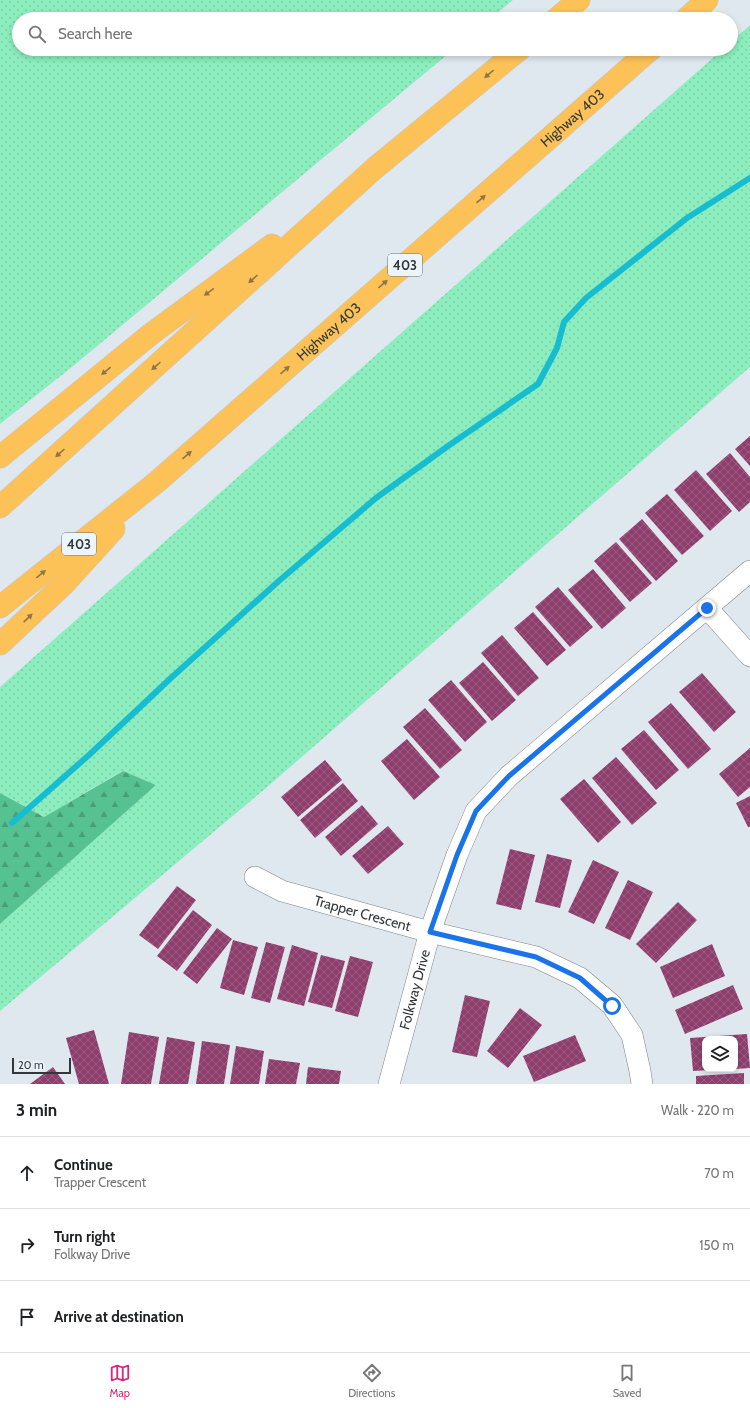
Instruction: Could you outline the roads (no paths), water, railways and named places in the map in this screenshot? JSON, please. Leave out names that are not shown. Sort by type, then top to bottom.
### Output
[{"type":"highway","points":[[564,12],[579,0]]},
{"type":"highway","points":[[694,12],[707,0]]},
{"type":"highway","points":[[0,507],[375,168],[511,56]]},
{"type":"highway","name":"Highway 403","points":[[0,607],[158,481],[643,56]]},
{"type":"highway","points":[[0,457],[151,334],[375,168]]},
{"type":"highway","points":[[0,644],[65,583],[158,481]]},
{"type":"street","name":"Folkway Drive","points":[[389,1084],[430,932],[457,855],[476,811],[509,776],[750,570]]},
{"type":"street","points":[[707,608],[750,656]]},
{"type":"street","name":"Trapper Crescent","points":[[255,877],[282,891],[430,932],[536,957],[580,978],[612,1006],[632,1035],[642,1084]]},
{"type":"waterway","points":[[12,823],[89,755],[172,677],[280,580],[376,498],[538,384],[557,348],[564,322],[586,298],[687,218],[750,178]]}]
